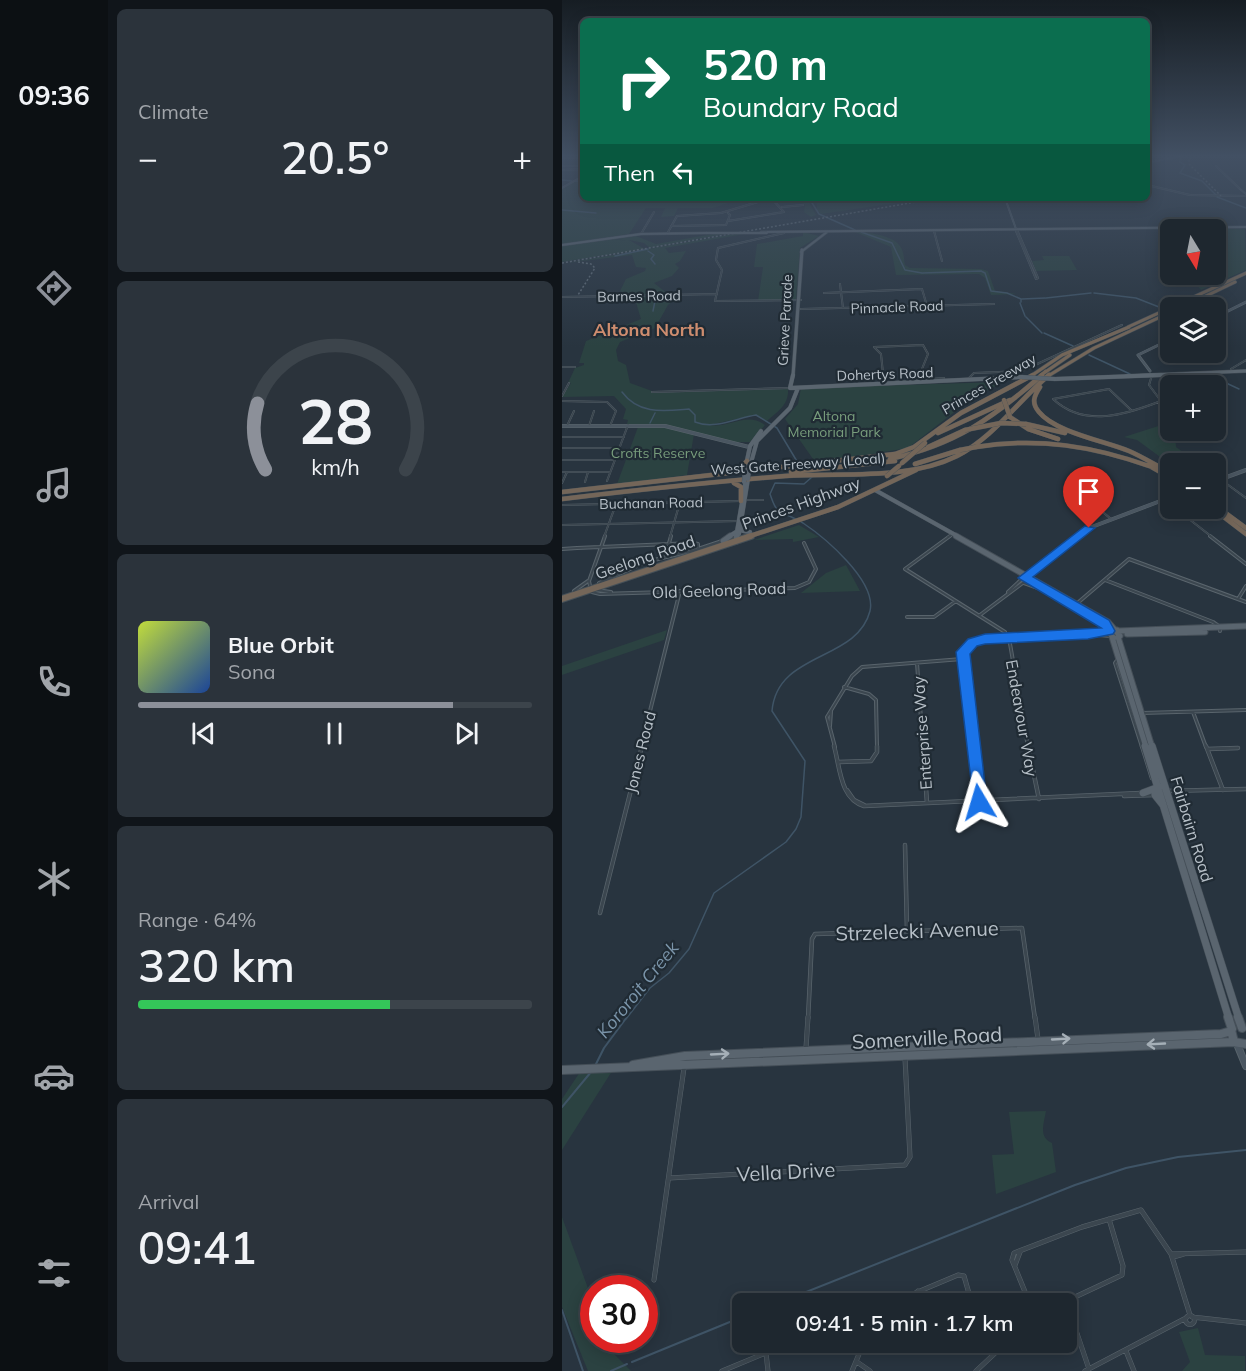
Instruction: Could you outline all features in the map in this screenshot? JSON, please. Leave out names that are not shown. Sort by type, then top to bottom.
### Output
[{"type":"highway","name":"Princes Freeway","points":[[1203,297],[1246,275]]},
{"type":"highway","name":"Princes Freeway","points":[[1046,371],[1092,343],[1246,275]]},
{"type":"highway","name":"Princes Freeway","points":[[1017,406],[1049,375],[1086,352],[1160,317]]},
{"type":"highway","name":"Princes Freeway","points":[[826,464],[878,458],[909,449],[961,413],[1028,378],[1062,355],[1129,327]]},
{"type":"highway","points":[[1092,343],[1014,388],[1004,400],[1005,409],[1010,417],[1033,431],[1154,466]]},
{"type":"highway","points":[[1086,352],[1037,391],[1033,402],[1037,411],[1061,428],[1131,452],[1160,470]]},
{"type":"highway","points":[[865,494],[925,442],[947,427],[1003,404],[1046,371]]},
{"type":"highway","points":[[562,495],[797,471],[897,458],[951,442],[997,416],[1046,371]]},
{"type":"highway","points":[[846,467],[913,457],[954,444],[985,429],[1017,406]]},
{"type":"highway","name":"West Gate Freeway (Local)","points":[[562,495],[637,484],[814,469],[915,467],[956,456],[983,437],[1017,406]]},
{"type":"highway","points":[[814,469],[880,459],[924,449],[965,430],[993,424],[1026,424],[1105,445],[1160,468]]},
{"type":"highway","points":[[814,469],[903,462],[1018,440],[1058,442],[1118,455],[1154,466]]},
{"type":"highway","points":[[814,469],[901,466],[960,450]]},
{"type":"highway","points":[[874,490],[956,456]]},
{"type":"highway","points":[[637,484],[720,472],[741,467],[747,458]]},
{"type":"highway","points":[[826,464],[880,459]]},
{"type":"highway","name":"West Gate Freeway (Local)","points":[[814,469],[826,464]]},
{"type":"highway","points":[[562,495],[745,471]]},
{"type":"highway","points":[[720,472],[797,471]]},
{"type":"highway","name":"West Gate Freeway (Local)","points":[[735,481],[797,471]]},
{"type":"highway","points":[[874,490],[887,476]]},
{"type":"highway","points":[[562,495],[746,480]]},
{"type":"highway","points":[[735,481],[741,487],[743,501]]},
{"type":"highway","points":[[883,496],[880,489],[884,484]]},
{"type":"highway","name":"Princes Highway","points":[[736,536],[789,522],[874,490]]},
{"type":"highway","points":[[1226,515],[1246,534]]},
{"type":"highway","points":[[1226,517],[1246,527]]},
{"type":"highway","name":"Princes Highway","points":[[736,536],[789,522]]},
{"type":"highway","name":"Geelong Road","points":[[562,597],[736,536]]},
{"type":"highway","name":"Geelong Road","points":[[562,597],[574,591],[616,581],[736,536]]},
{"type":"main road","points":[[935,231],[1245,228]]},
{"type":"main road","points":[[620,237],[669,231],[706,233],[1057,229]]},
{"type":"main road","points":[[562,245],[669,231]]},
{"type":"main road","points":[[767,232],[778,234],[827,232]]},
{"type":"main road","name":"Grieve Parade","points":[[736,536],[750,446],[766,428],[790,408],[798,386],[801,251],[827,232]]},
{"type":"main road","name":"Grieve Parade","points":[[790,387],[793,379],[804,251],[827,232]]},
{"type":"main road","name":"Dohertys Road","points":[[790,387],[1022,376],[1055,378],[1246,370]]},
{"type":"main road","name":"Dohertys Road","points":[[884,382],[972,379]]},
{"type":"main road","name":"Grieve Parade","points":[[745,471],[750,446]]},
{"type":"main road","points":[[874,490],[951,535]]},
{"type":"main road","points":[[865,494],[883,496],[1075,605]]},
{"type":"main road","points":[[740,521],[743,531],[750,532]]},
{"type":"main road","points":[[1026,579],[1105,623],[1114,634]]},
{"type":"main road","points":[[1114,634],[1218,627],[1246,628]]},
{"type":"main road","points":[[1114,634],[1218,627]]},
{"type":"main road","name":"Fairbairn Road","points":[[1114,634],[1119,658],[1139,713],[1161,791],[1229,994],[1244,1030]]},
{"type":"main road","name":"Fairbairn Road","points":[[1114,634],[1235,1042]]},
{"type":"main road","points":[[1143,793],[1161,791]]},
{"type":"main road","name":"Somerville Road","points":[[562,1070],[620,1068],[806,1050],[1221,1034],[1231,1030],[1244,1030]]},
{"type":"main road","name":"Somerville Road","points":[[685,1061],[806,1060],[1041,1049],[1235,1042],[1246,1044]]},
{"type":"street","points":[[641,234],[650,219]]},
{"type":"street","points":[[669,231],[675,219]]},
{"type":"street","points":[[669,231],[724,225],[728,221],[740,219]]},
{"type":"street","points":[[1013,219],[1035,272]]},
{"type":"street","points":[[935,231],[942,261]]},
{"type":"street","points":[[717,295],[722,271],[716,260],[718,248],[778,234]]},
{"type":"street","points":[[840,284],[843,308]]},
{"type":"street","points":[[824,293],[923,289],[927,306]]},
{"type":"street","name":"Barnes Road","points":[[562,297],[717,295],[715,301],[718,302],[799,300]]},
{"type":"street","points":[[1226,312],[1246,302]]},
{"type":"street","name":"Pinnacle Road","points":[[800,309],[994,304]]},
{"type":"street","points":[[972,379],[973,373],[1022,371],[1122,325]]},
{"type":"street","points":[[1131,410],[1109,389],[1053,399],[1060,408],[1099,419],[1131,410],[1159,402],[1161,400],[1148,386],[1149,373],[1138,355],[1160,344]]},
{"type":"street","points":[[884,382],[881,354],[874,347],[924,345],[928,354],[922,369],[924,379]]},
{"type":"street","points":[[1235,370],[1246,360]]},
{"type":"street","points":[[562,367],[575,367]]},
{"type":"street","points":[[972,379],[973,374],[980,373]]},
{"type":"street","points":[[935,379],[942,380]]},
{"type":"street","points":[[890,382],[942,380]]},
{"type":"street","points":[[562,396],[569,383]]},
{"type":"street","points":[[652,392],[790,387]]},
{"type":"street","points":[[562,401],[607,402],[616,411],[610,426]]},
{"type":"street","points":[[567,426],[574,411]]},
{"type":"street","points":[[589,426],[594,411]]},
{"type":"street","points":[[607,481],[628,425]]},
{"type":"street","points":[[562,426],[671,427],[750,446]]},
{"type":"street","points":[[562,437],[624,437]]},
{"type":"street","points":[[734,443],[750,446]]},
{"type":"street","points":[[562,448],[620,448]]},
{"type":"street","points":[[562,460],[615,460]]},
{"type":"street","points":[[1226,477],[1246,470]]},
{"type":"street","points":[[562,472],[610,472]]},
{"type":"street","points":[[562,483],[567,472]]},
{"type":"street","points":[[585,482],[588,472]]},
{"type":"street","points":[[1071,485],[1111,519]]},
{"type":"street","points":[[1226,485],[1246,498]]},
{"type":"street","name":"Buchanan Road","points":[[562,505],[763,500]]},
{"type":"street","points":[[980,615],[1089,528],[1160,501]]},
{"type":"street","points":[[669,544],[680,502]]},
{"type":"street","points":[[591,586],[599,553],[616,504]]},
{"type":"street","points":[[562,525],[775,519]]},
{"type":"street","points":[[1189,519],[1246,564]]},
{"type":"street","points":[[951,535],[905,569],[1005,632]]},
{"type":"street","points":[[562,549],[723,541]]},
{"type":"street","points":[[694,550],[712,542]]},
{"type":"street","points":[[688,543],[697,544],[694,550]]},
{"type":"street","name":"Old Geelong Road","points":[[591,586],[596,594],[784,589],[804,585],[811,580],[816,568],[804,543]]},
{"type":"street","points":[[589,548],[603,546]]},
{"type":"street","points":[[577,548],[597,549],[599,553]]},
{"type":"street","points":[[1075,605],[1129,559],[1246,602]]},
{"type":"street","points":[[1004,597],[1026,579]]},
{"type":"street","points":[[1105,580],[1204,619],[1218,627]]},
{"type":"street","points":[[616,581],[609,589],[621,593]]},
{"type":"street","points":[[1238,599],[1246,586]]},
{"type":"street","name":"Jones Road","points":[[600,913],[680,591]]},
{"type":"street","points":[[907,616],[934,617],[956,601]]},
{"type":"street","points":[[1088,634],[1114,634]]},
{"type":"street","points":[[979,802],[962,659],[974,644],[1007,638],[1114,634]]},
{"type":"street","name":"Endeavour Way","points":[[1007,638],[1035,789],[1039,799]]},
{"type":"street","points":[[1119,658],[1115,663],[1150,776],[1161,791]]},
{"type":"street","points":[[962,659],[866,665],[854,672],[831,708],[830,727],[846,788],[852,802],[867,806],[1143,793]]},
{"type":"street","name":"Enterprise Way","points":[[918,662],[927,803]]},
{"type":"street","points":[[840,764],[871,761],[877,752],[876,700],[872,695],[845,686]]},
{"type":"street","points":[[1139,713],[1246,710]]},
{"type":"street","points":[[1193,712],[1223,790]]},
{"type":"street","points":[[1207,749],[1238,748]]},
{"type":"street","name":"Endeavour Way","points":[[1034,799],[1035,789]]},
{"type":"street","points":[[1122,795],[1161,791],[1246,789]]},
{"type":"street","points":[[905,845],[907,931]]},
{"type":"street","name":"Strzelecki Avenue","points":[[806,1060],[812,936],[907,931],[1022,928],[1041,1049]]},
{"type":"street","points":[[1235,1042],[1246,1066]]},
{"type":"street","name":"Vella Drive","points":[[669,1178],[905,1165],[910,1157],[905,1046]]},
{"type":"street","points":[[655,1275],[685,1061]]},
{"type":"street","points":[[1026,1293],[1015,1267],[1016,1257],[1020,1252],[1108,1219],[1141,1210],[1172,1255],[1189,1318]]},
{"type":"street","points":[[1077,1296],[1122,1275],[1124,1269],[1108,1219]]},
{"type":"street","points":[[1172,1255],[1246,1252]]},
{"type":"street","points":[[914,1293],[961,1275],[966,1280],[969,1293]]},
{"type":"street","points":[[1077,1338],[1087,1370],[1189,1318],[1246,1323]]},
{"type":"street","points":[[1126,1351],[1134,1371]]},
{"type":"street","points":[[722,1371],[766,1353],[768,1371]]},
{"type":"street","points":[[852,1371],[860,1353]]},
{"type":"street","points":[[976,1371],[994,1354]]},
{"type":"street","points":[[857,1362],[870,1371]]},
{"type":"green space","points":[[562,219],[639,219],[629,234],[562,244]]},
{"type":"green space","points":[[1226,229],[1245,229],[1246,270],[1226,279]]},
{"type":"green space","points":[[803,232],[819,236],[800,248],[796,300],[758,301],[763,267],[754,267],[757,244],[803,236]]},
{"type":"green space","points":[[855,232],[879,235],[897,242],[902,250],[905,265],[910,268],[981,269],[988,271],[995,291],[1017,294],[991,295],[985,278],[979,274],[896,275],[891,247]]},
{"type":"green space","points":[[718,233],[731,233],[650,248],[644,243],[629,240],[645,249],[562,262],[562,246],[615,239],[627,241],[617,239],[636,236],[656,244]]},
{"type":"green space","points":[[750,233],[665,248],[669,253],[686,251],[680,261],[675,264],[679,268],[672,276],[654,283],[668,294],[664,295],[674,300],[668,305],[655,328],[620,342],[616,350],[618,361],[626,365],[630,383],[652,391],[652,393],[788,389],[785,404],[767,421],[755,415],[709,425],[716,426],[751,420],[765,425],[750,442],[734,442],[670,426],[627,424],[628,420],[623,419],[626,409],[614,396],[562,397],[571,383],[568,383],[575,368],[584,365],[584,363],[579,363],[586,341],[641,319],[635,299],[620,291],[626,279],[645,271],[646,268],[636,267],[632,255],[567,263]]},
{"type":"green space","points":[[1042,256],[1069,256],[1077,270],[1036,271],[1032,261],[1044,260]]},
{"type":"green space","points":[[1197,285],[1212,285],[1201,290]]},
{"type":"green space","name":"Altona Memorial Park","points":[[1002,382],[966,403],[908,448],[823,462],[823,459],[813,459],[785,419],[798,404],[801,388]]},
{"type":"green space","points":[[1160,426],[1160,441],[1176,441],[1176,447],[1184,453],[1160,453],[1160,457],[1137,440],[1124,437]]},
{"type":"green space","name":"Crofts Reserve","points":[[638,427],[666,427],[694,434],[687,475],[617,484]]},
{"type":"green space","points":[[799,525],[819,537],[793,542],[793,539],[754,540]]},
{"type":"green space","points":[[846,565],[860,591],[801,593],[826,573]]},
{"type":"green space","points":[[667,630],[664,640],[562,675],[562,666]]},
{"type":"green space","points":[[614,1068],[562,1150],[562,1099],[582,1069]]},
{"type":"green space","points":[[1046,1111],[1043,1133],[1052,1143],[1056,1172],[996,1194],[992,1155],[1014,1154],[1009,1112]]},
{"type":"green space","points":[[562,1217],[583,1275],[580,1275],[580,1351],[562,1307]]},
{"type":"green space","points":[[1198,1328],[1205,1355],[1245,1356],[1245,1371],[1182,1371],[1190,1362],[1179,1332]]},
{"type":"green space","points":[[581,1353],[613,1353],[631,1371],[588,1371]]},
{"type":"waterway","points":[[830,219],[855,230]]},
{"type":"waterway","points":[[861,232],[892,243],[905,270],[922,273],[981,271],[985,273],[991,291],[1007,293],[1021,299],[1021,302]]},
{"type":"waterway","points":[[615,256],[648,249]]},
{"type":"waterway","name":"Kororoit Creek","points":[[648,251],[654,255],[651,259],[655,264]]},
{"type":"waterway","points":[[1046,298],[1091,293]]},
{"type":"waterway","points":[[1094,293],[1136,298],[1159,307]]},
{"type":"waterway","points":[[1022,299],[1045,298]]},
{"type":"waterway","name":"Kororoit Creek","points":[[653,311],[655,301]]},
{"type":"waterway","points":[[1020,303],[1025,316]]},
{"type":"waterway","points":[[1026,317],[1042,333]]},
{"type":"waterway","points":[[1044,333],[1073,346]]},
{"type":"waterway","points":[[1089,355],[1130,374]]},
{"type":"waterway","points":[[1226,383],[1239,389]]},
{"type":"waterway","name":"Kororoit Creek","points":[[622,392],[636,405],[644,408],[661,411],[689,409],[695,415],[695,422],[703,424],[718,424],[756,415],[777,428],[798,463]]},
{"type":"waterway","points":[[650,423],[655,413]]},
{"type":"waterway","name":"Kororoit Creek","points":[[626,1019],[650,988],[669,973],[689,949],[714,893],[786,842],[796,829],[801,817],[805,761],[772,711],[777,692],[788,677],[802,666],[850,640],[862,627],[870,611],[870,599],[865,587],[847,561],[812,530],[778,510],[773,503],[770,494],[775,483],[804,484],[812,477]]},
{"type":"waterway","name":"Kororoit Creek","points":[[595,1066],[604,1048],[627,1017]]},
{"type":"waterway","name":"Kororoit Creek","points":[[562,1107],[591,1072]]},
{"type":"waterway","points":[[804,1293],[1075,1185],[1126,1168],[1178,1157],[1246,1150]]},
{"type":"waterway","name":"Kororoit Creek","points":[[562,1310],[583,1371]]},
{"type":"waterway","points":[[632,1362],[732,1321]]},
{"type":"waterway","points":[[611,1371],[627,1364]]},
{"type":"railway","points":[[562,263],[817,219]]},
{"type":"railway","points":[[578,262],[591,264],[595,268],[578,295]]},
{"type":"district","name":"Altona North","points":[[649,330]]},
{"type":"route","points":[[979,802],[963,652],[978,640],[1109,631],[1105,623],[1024,578],[1089,528]]}]
